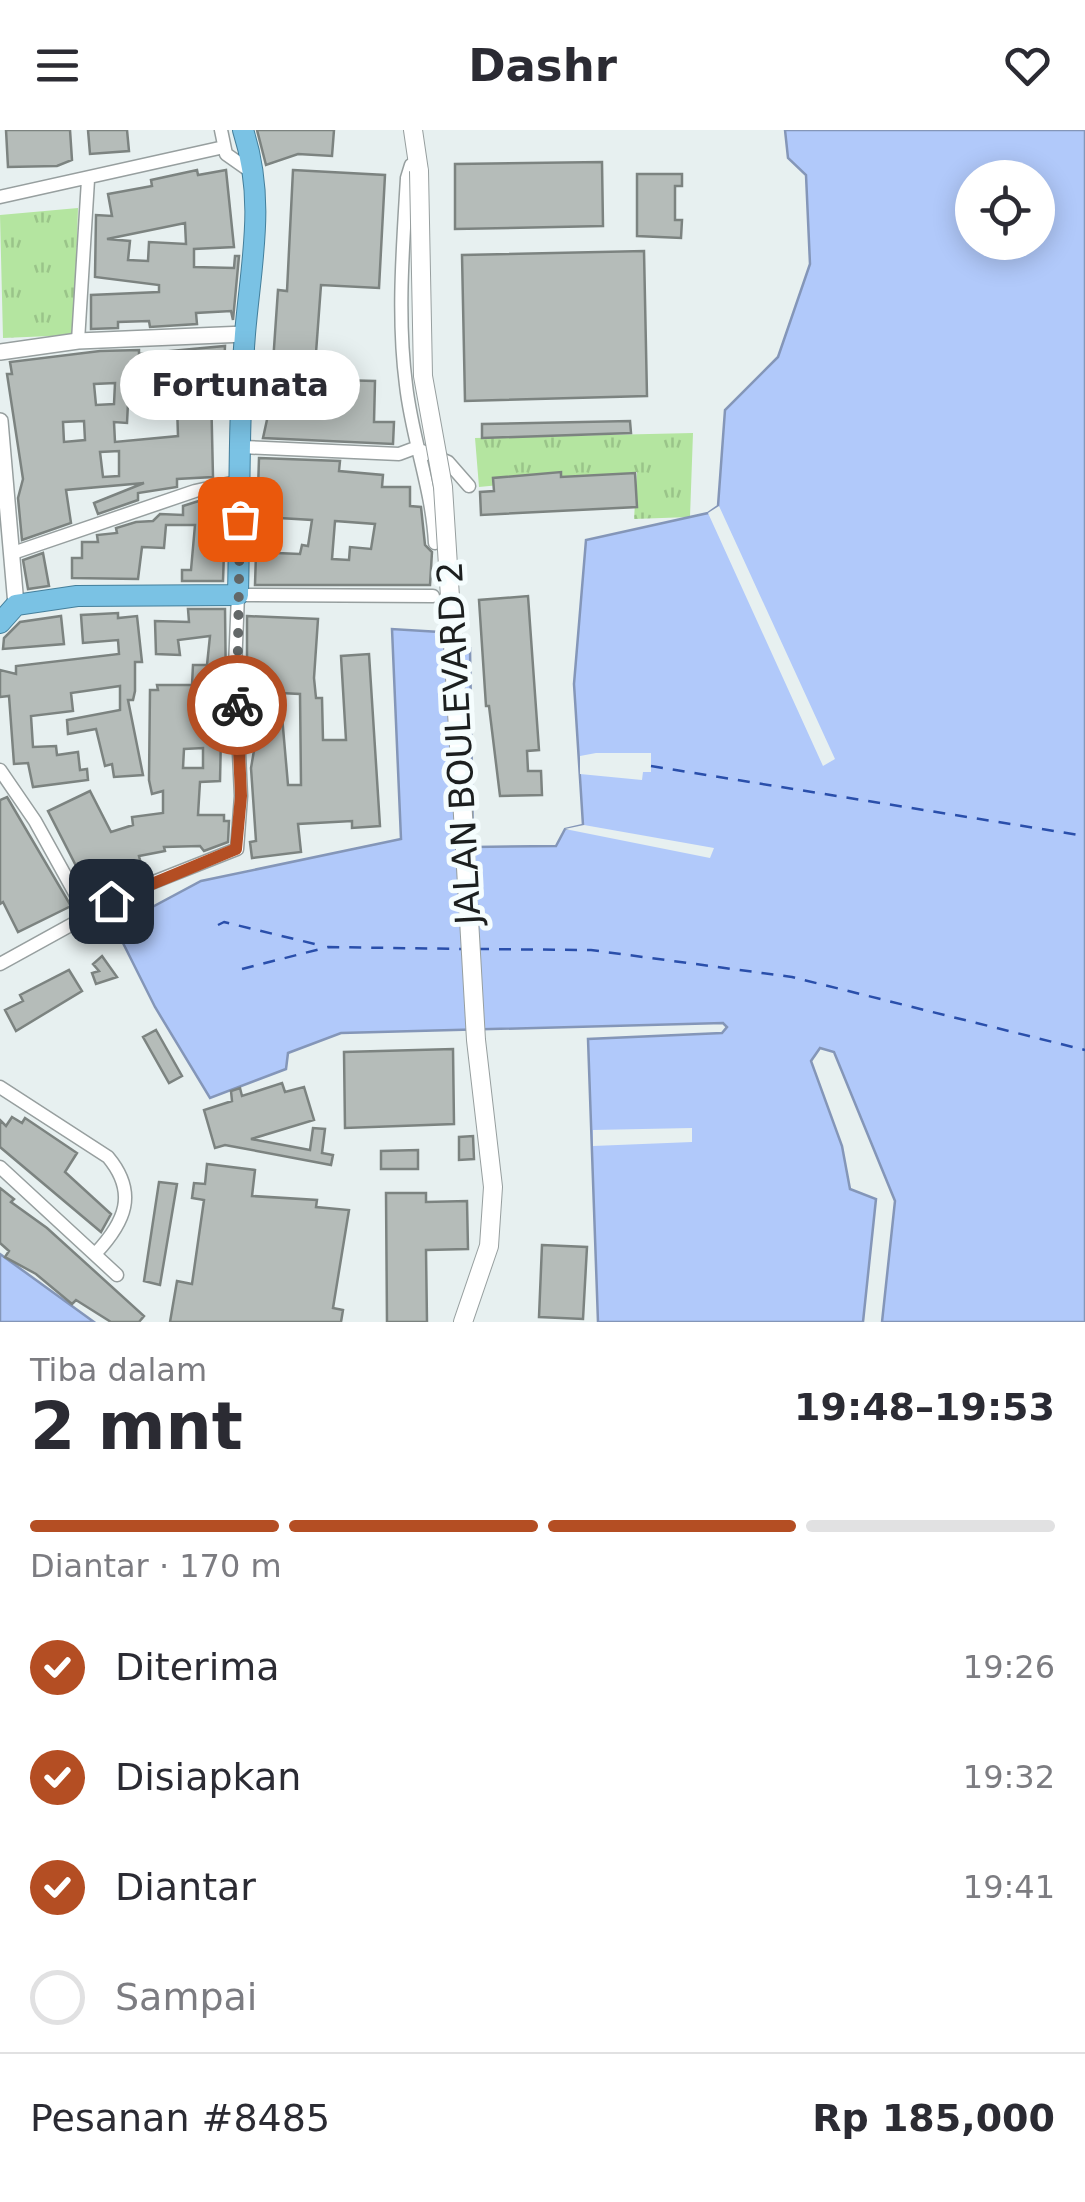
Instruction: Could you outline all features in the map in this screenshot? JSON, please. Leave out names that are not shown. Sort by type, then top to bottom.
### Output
[{"type":"highway","points":[[0,623],[16,605],[94,595],[238,595],[245,334],[257,248],[253,164],[243,130]]},
{"type":"main road","points":[[413,130],[418,163]]},
{"type":"main road","points":[[418,163],[423,130]]},
{"type":"main road","name":"JALAN BOULEVARD 2","points":[[418,163],[423,376],[447,533],[476,1040],[492,1188],[488,1246],[463,1322]]},
{"type":"street","points":[[221,130],[226,154],[253,164]]},
{"type":"street","points":[[0,198],[224,146]]},
{"type":"street","points":[[418,163],[411,164],[407,178],[402,329],[414,448],[423,464],[435,542]]},
{"type":"street","points":[[78,341],[88,180]]},
{"type":"street","points":[[0,352],[78,341],[245,334]]},
{"type":"street","points":[[0,422],[16,605]]},
{"type":"street","points":[[242,447],[399,454],[414,448],[448,462],[469,486]]},
{"type":"street","points":[[12,552],[195,491],[240,482]]},
{"type":"street","points":[[0,964],[86,913],[233,852],[241,834],[238,595],[433,596]]},
{"type":"street","points":[[0,770],[35,821],[86,913]]},
{"type":"street","points":[[0,1088],[108,1157],[119,1170],[126,1188],[124,1219],[96,1253]]},
{"type":"street","points":[[0,1167],[114,1271]]},
{"type":"green space","points":[[78,208],[74,335],[3,338],[0,215]]},
{"type":"green space","points":[[693,433],[690,517],[634,519],[637,472],[479,487],[475,438]]},
{"type":"water","points":[[785,130],[1085,130],[1085,1322],[882,1322],[895,1201],[834,1052],[820,1048],[811,1061],[842,1146],[850,1189],[876,1199],[863,1322],[598,1322],[588,1039],[722,1033],[727,1027],[723,1023],[341,1033],[288,1053],[286,1069],[210,1098],[155,1007],[115,927],[201,881],[401,839],[392,629],[440,632],[452,646],[470,648],[473,847],[556,846],[565,829],[583,825],[574,684],[586,540],[708,513],[718,506],[725,410],[778,357],[810,264],[806,175],[788,158]]},
{"type":"water","points":[[0,1254],[94,1322],[0,1322]]},
{"type":"pier","points":[[719,506],[835,759],[823,766],[708,513]]},
{"type":"pier","points":[[651,753],[651,772],[643,772],[642,780],[580,774],[580,756]]},
{"type":"pier","points":[[584,825],[714,848],[710,858],[565,829]]},
{"type":"pier","points":[[692,1128],[692,1142],[593,1146],[593,1130]]},
{"type":"building","points":[[6,130],[70,130],[72,160],[57,166],[8,167]]},
{"type":"building","points":[[88,130],[127,130],[129,151],[90,154]]},
{"type":"building","points":[[257,130],[334,130],[332,156],[298,154],[266,165]]},
{"type":"building","points":[[602,162],[603,226],[455,229],[455,164]]},
{"type":"building","points":[[197,170],[198,175],[226,170],[234,247],[194,249],[194,267],[234,268],[235,256],[239,256],[233,320],[231,311],[196,313],[197,324],[150,327],[149,321],[118,322],[118,328],[91,329],[91,295],[159,292],[159,285],[95,277],[96,215],[112,216],[108,194],[152,186],[151,180]],"holes":[[[185,223],[186,244],[149,242],[148,261],[128,260],[130,241],[107,239]]]},
{"type":"building","points":[[293,170],[385,175],[379,288],[321,285],[312,407],[337,407],[338,380],[375,381],[374,422],[394,422],[393,444],[263,438],[270,406],[278,290],[287,291]]},
{"type":"building","points":[[637,174],[682,174],[682,186],[675,186],[675,220],[682,220],[681,238],[637,236]]},
{"type":"building","points":[[644,251],[647,396],[465,401],[462,255]]},
{"type":"building","points":[[225,346],[223,391],[211,390],[213,477],[177,479],[177,487],[138,493],[138,500],[98,514],[94,503],[144,483],[66,490],[71,523],[22,540],[18,498],[23,479],[7,374],[12,374],[10,362],[100,351],[139,350],[139,354]],"holes":[[[115,383],[114,404],[96,405],[94,384]],[[129,383],[146,383],[147,388],[188,385],[187,405],[177,405],[178,436],[115,442],[114,422],[127,423]],[[84,421],[85,440],[64,442],[63,422]],[[119,451],[119,476],[103,477],[100,452]]]},
{"type":"building","points":[[630,421],[631,433],[482,438],[482,424]]},
{"type":"building","points":[[259,458],[340,461],[339,471],[383,475],[382,487],[410,487],[410,506],[421,507],[425,545],[432,552],[430,585],[255,585]],"holes":[[[279,518],[312,520],[308,546],[302,545],[300,554],[277,553]],[[335,521],[375,524],[371,549],[350,547],[349,560],[332,559]]]},
{"type":"building","points":[[561,472],[561,477],[635,473],[637,507],[481,515],[480,492],[494,491],[493,478]]},
{"type":"building","points":[[216,499],[216,542],[218,552],[224,552],[223,581],[182,581],[182,570],[191,570],[195,525],[166,525],[164,548],[142,547],[138,579],[72,578],[72,558],[82,558],[82,542],[98,542],[97,535],[117,533],[116,528],[136,522],[153,521],[160,514],[183,515],[183,506]]},
{"type":"building","points":[[43,553],[49,586],[28,589],[23,560]]},
{"type":"building","points":[[528,596],[539,750],[527,751],[528,771],[541,771],[542,795],[500,796],[486,706],[479,600]]},
{"type":"building","points":[[188,609],[225,609],[226,692],[222,692],[220,781],[200,782],[198,815],[224,815],[224,821],[229,821],[228,842],[204,851],[200,846],[164,847],[165,851],[139,856],[141,864],[130,867],[135,879],[93,899],[48,811],[90,791],[111,832],[133,825],[132,817],[163,813],[163,791],[152,794],[149,780],[150,690],[158,690],[157,685],[192,685],[193,665],[207,665],[210,636],[178,640],[180,655],[156,654],[155,621],[189,622]],"holes":[[[203,748],[203,768],[183,768],[184,749]]]},
{"type":"building","points":[[118,613],[118,618],[137,616],[142,662],[135,662],[135,691],[133,700],[128,700],[143,775],[114,777],[112,764],[105,766],[96,729],[68,734],[67,720],[120,710],[120,686],[71,693],[73,711],[31,716],[33,747],[56,746],[57,755],[78,752],[80,770],[87,769],[88,780],[33,787],[28,763],[14,764],[9,696],[0,697],[0,670],[16,674],[16,666],[119,654],[118,640],[83,643],[81,615]]},
{"type":"building","points":[[61,616],[64,644],[3,649],[4,638],[20,622]]},
{"type":"building","points":[[247,616],[318,619],[314,678],[316,698],[322,698],[323,740],[346,740],[341,656],[369,654],[380,826],[352,828],[352,821],[298,824],[301,852],[252,858],[250,842],[256,841],[251,768],[258,727],[257,702],[247,702]],"holes":[[[280,693],[300,694],[301,785],[288,785]]]},
{"type":"building","points":[[7,797],[71,906],[18,932],[3,902],[0,904],[0,800]]},
{"type":"building","points":[[102,956],[117,977],[96,984],[92,973],[99,971],[93,964]]},
{"type":"building","points":[[69,970],[82,991],[16,1031],[5,1010],[23,1001],[20,995]]},
{"type":"building","points":[[156,1030],[182,1076],[169,1083],[143,1037]]},
{"type":"building","points":[[453,1049],[454,1124],[345,1128],[344,1052]]},
{"type":"building","points":[[282,1083],[285,1092],[304,1087],[314,1120],[251,1139],[310,1150],[313,1128],[325,1129],[322,1153],[333,1155],[331,1165],[225,1145],[215,1148],[204,1110],[232,1101],[231,1091],[240,1088],[242,1096]]},
{"type":"building","points":[[12,1117],[22,1123],[25,1118],[77,1153],[65,1172],[111,1214],[101,1232],[0,1147],[0,1120],[6,1126]]},
{"type":"building","points":[[473,1136],[474,1159],[459,1160],[459,1137]]},
{"type":"building","points":[[418,1150],[418,1169],[381,1169],[381,1151]]},
{"type":"building","points":[[207,1164],[255,1170],[252,1196],[317,1200],[316,1207],[349,1210],[333,1308],[343,1310],[341,1322],[170,1322],[177,1281],[192,1284],[204,1200],[192,1198],[194,1183],[205,1184]]},
{"type":"building","points":[[159,1182],[177,1184],[160,1285],[144,1281]]},
{"type":"building","points":[[0,1188],[14,1199],[11,1202],[47,1228],[144,1316],[139,1322],[111,1322],[76,1300],[72,1304],[36,1274],[5,1257],[9,1251],[0,1243]]},
{"type":"building","points":[[386,1193],[426,1193],[426,1202],[467,1201],[468,1249],[426,1250],[427,1322],[387,1322]]},
{"type":"building","points":[[542,1245],[587,1247],[583,1319],[539,1317]]},
{"type":"ferry route","points":[[651,766],[1085,836]]},
{"type":"ferry route","points":[[218,925],[224,922],[323,946]]},
{"type":"ferry route","points":[[242,969],[328,947],[464,949]]},
{"type":"ferry route","points":[[477,949],[591,950],[792,977],[1085,1050]]},
{"type":"way so far","points":[[237,705],[240,519]]},
{"type":"place","name":"Fortunata","points":[[240,519]]},
{"type":"route","points":[[111,901],[227,856],[236,849],[241,834],[237,705]]}]
